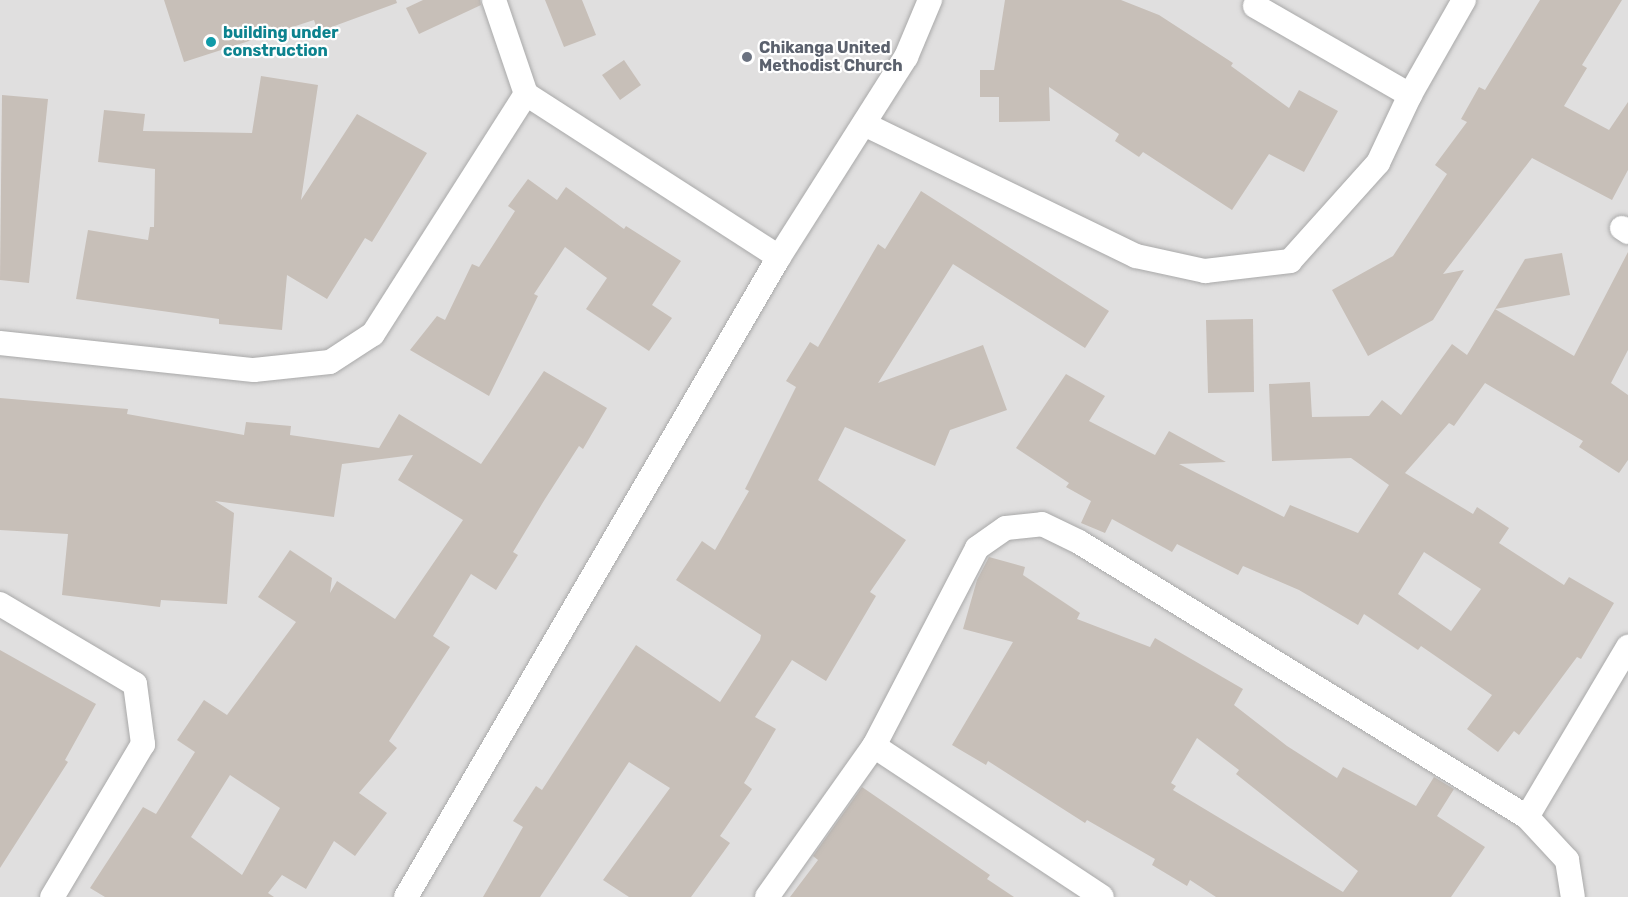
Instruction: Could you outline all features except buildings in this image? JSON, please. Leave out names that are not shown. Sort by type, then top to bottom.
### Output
[{"type":"street","points":[[494,0],[526,94],[779,257]]},
{"type":"street","points":[[406,897],[779,257],[906,57],[930,0]]},
{"type":"street","points":[[864,124],[1136,256],[1205,271],[1290,261],[1378,163],[1410,95],[1464,0]]},
{"type":"street","points":[[1255,6],[1410,95]]},
{"type":"street","points":[[0,343],[254,370],[330,362],[373,334],[526,94]]},
{"type":"street","points":[[767,897],[874,746],[977,548],[1006,528],[1042,524],[1089,549],[1527,817],[1567,860],[1573,897]]},
{"type":"street","points":[[0,604],[135,684],[143,744],[52,897]]},
{"type":"street","points":[[1527,817],[1628,647]]},
{"type":"street","points":[[874,746],[1102,897]]},
{"type":"shaded area","points":[[0,0],[1628,0],[1628,897],[0,897]]},
{"type":"place","name":"building under construction","points":[[211,42]]},
{"type":"place","name":"Chikanga United Methodist Church","points":[[747,57]]}]
